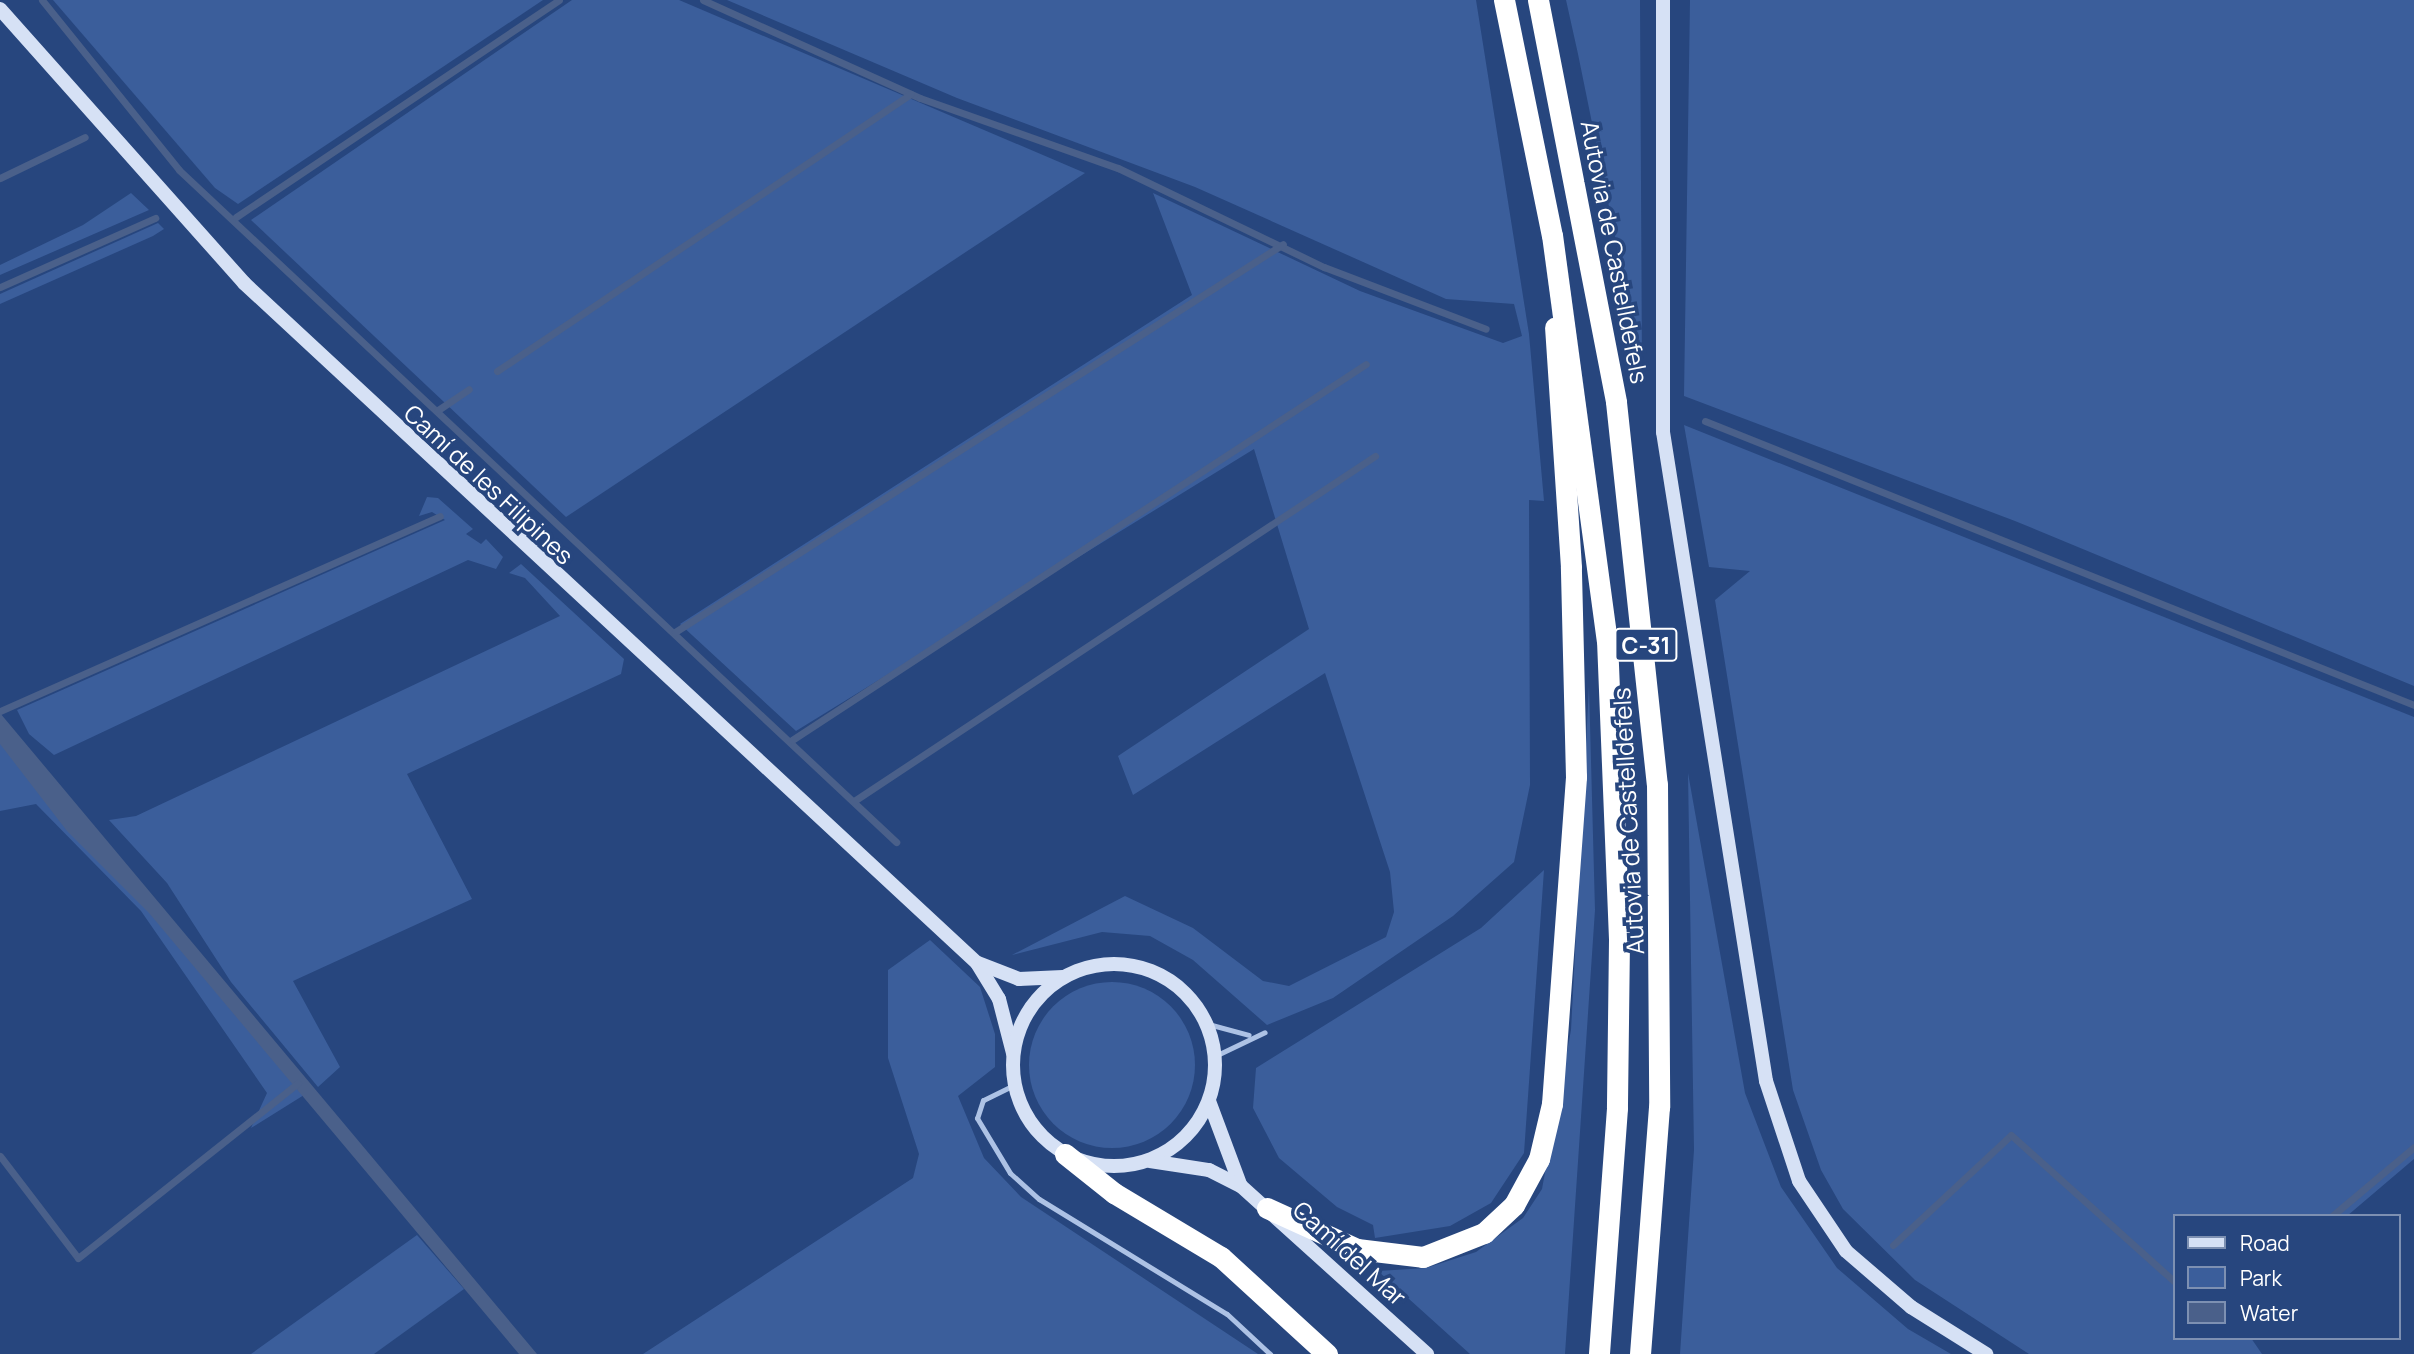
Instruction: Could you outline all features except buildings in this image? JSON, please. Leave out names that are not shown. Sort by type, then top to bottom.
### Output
[{"type":"highway","name":"Autovia de Castelldefels","points":[[1504,0],[1552,235],[1594,514],[1617,781],[1617,1108],[1600,1354]]},
{"type":"highway","name":"Autovia de Castelldefels","points":[[1538,0],[1616,402],[1657,784],[1660,1107],[1640,1354]]},
{"type":"highway","points":[[1267,1208],[1357,1249],[1423,1257],[1491,1227],[1514,1205],[1539,1159],[1552,1104],[1576,778],[1552,235]]},
{"type":"highway","points":[[1065,1154],[1114,1193],[1220,1257],[1327,1354]]},
{"type":"main road","points":[[1663,0],[1662,432],[1766,1081],[1799,1181],[1846,1251],[1892,1293],[1986,1354]]},
{"type":"main road","name":"Camí de les Filipines","points":[[0,9],[244,283],[977,963]]},
{"type":"main road","points":[[977,963],[1019,979],[1063,977],[1106,963],[1141,967],[1175,983],[1208,1024],[1215,1056],[1209,1101],[1180,1144],[1148,1161],[1106,1166],[1065,1154],[1037,1130],[1014,1085],[1013,1053],[999,999],[977,963]]},
{"type":"main road","points":[[1013,1053],[1031,1005],[1063,977]]},
{"type":"main road","name":"Camí del Mar","points":[[1209,1101],[1241,1186]]},
{"type":"main road","name":"Camí del Mar","points":[[1148,1161],[1209,1170],[1241,1186],[1427,1354]]},
{"type":"lane","points":[[1208,1024],[1252,1035]]},
{"type":"lane","points":[[1215,1056],[1252,1035],[1265,1032]]},
{"type":"lane","points":[[1014,1085],[983,1100],[977,1118],[1010,1173],[1039,1199],[1227,1314],[1270,1354]]},
{"type":"green space","points":[[53,0],[543,0],[238,204],[215,188]]},
{"type":"green space","points":[[572,0],[679,0],[1085,173],[566,517],[251,220]]},
{"type":"green space","points":[[727,0],[1476,0],[1529,334],[1544,501],[1529,500],[1530,785],[1514,862],[1453,916],[1333,998],[1267,1025],[1193,960],[1150,936],[1102,932],[1012,955],[1125,896],[1193,928],[1263,981],[1289,986],[1386,937],[1394,912],[1390,872],[1325,673],[1133,795],[1118,756],[1309,629],[1254,449],[796,731],[680,624],[1192,295],[1153,193],[1360,291],[1503,343],[1522,336],[1514,304],[1446,299],[1195,187],[957,98]]},
{"type":"green space","points":[[1566,0],[1640,0],[1642,369],[1578,54]]},
{"type":"green space","points":[[1690,0],[2414,0],[2414,686],[2015,521],[1684,396]]},
{"type":"green space","points":[[131,193],[149,210],[0,275],[0,265],[83,225]]},
{"type":"green space","points":[[158,223],[164,229],[153,236],[0,304],[0,294]]},
{"type":"green space","points":[[1684,425],[2414,717],[2414,1159],[2349,1214],[2172,1214],[2172,1340],[2252,1340],[2262,1354],[2029,1354],[1915,1280],[1843,1209],[1821,1170],[1793,1090],[1715,600],[1750,571],[1709,567]]},
{"type":"green space","points":[[427,497],[438,498],[473,529],[466,534],[481,544],[486,539],[503,557],[496,569],[468,560],[54,755],[29,734],[17,710],[445,520],[432,512],[419,516]]},
{"type":"green space","points":[[521,564],[624,659],[621,674],[407,774],[472,899],[293,981],[340,1067],[318,1087],[231,982],[167,883],[109,820],[136,816],[560,616],[525,578],[509,573]]},
{"type":"green space","points":[[1589,686],[1595,910],[1565,1354],[1470,1354],[1378,1271],[1426,1268],[1476,1252],[1523,1218],[1542,1189],[1571,1030]]},
{"type":"green space","points":[[0,741],[61,804],[304,1095],[251,1128],[267,1093],[141,911],[36,804],[0,811]]},
{"type":"green space","points":[[1688,773],[1745,1093],[1781,1187],[1837,1268],[1908,1329],[1951,1354],[1680,1354],[1694,1150]]},
{"type":"green space","points":[[1544,870],[1524,1153],[1491,1203],[1450,1226],[1375,1238],[1373,1225],[1337,1207],[1279,1158],[1253,1108],[1256,1068],[1481,928]]},
{"type":"green space","points":[[930,940],[980,987],[995,1034],[995,1067],[958,1096],[984,1158],[1021,1197],[1258,1354],[643,1354],[913,1178],[919,1154],[888,1058],[888,970]]},
{"type":"green space","points":[[1112,982],[1144,988],[1171,1006],[1189,1033],[1195,1065],[1189,1097],[1171,1124],[1144,1142],[1112,1148],[1080,1142],[1053,1124],[1035,1097],[1029,1065],[1035,1033],[1053,1006],[1080,988]]},
{"type":"green space","points":[[417,1235],[464,1289],[374,1354],[251,1354]]},
{"type":"water","points":[[0,713],[537,1354],[519,1354],[149,913],[67,831],[0,744]]},
{"type":"waterway","points":[[42,0],[179,170],[896,842]]},
{"type":"waterway","points":[[236,217],[559,0]]},
{"type":"waterway","points":[[703,0],[920,98],[1118,168],[1324,267],[1486,329]]},
{"type":"waterway","points":[[497,371],[911,94]]},
{"type":"waterway","points":[[0,178],[85,137]]},
{"type":"waterway","points":[[0,287],[155,218]]},
{"type":"waterway","points":[[675,632],[1283,244]]},
{"type":"waterway","points":[[792,740],[1366,364]]},
{"type":"waterway","points":[[438,410],[469,389]]},
{"type":"waterway","points":[[1705,421],[2414,705]]},
{"type":"waterway","points":[[854,801],[1375,456]]},
{"type":"waterway","points":[[0,711],[440,516]]},
{"type":"waterway","points":[[0,1156],[78,1258],[298,1083]]},
{"type":"waterway","points":[[1893,1245],[2011,1135],[2172,1279]]},
{"type":"waterway","points":[[2334,1214],[2414,1147]]}]
